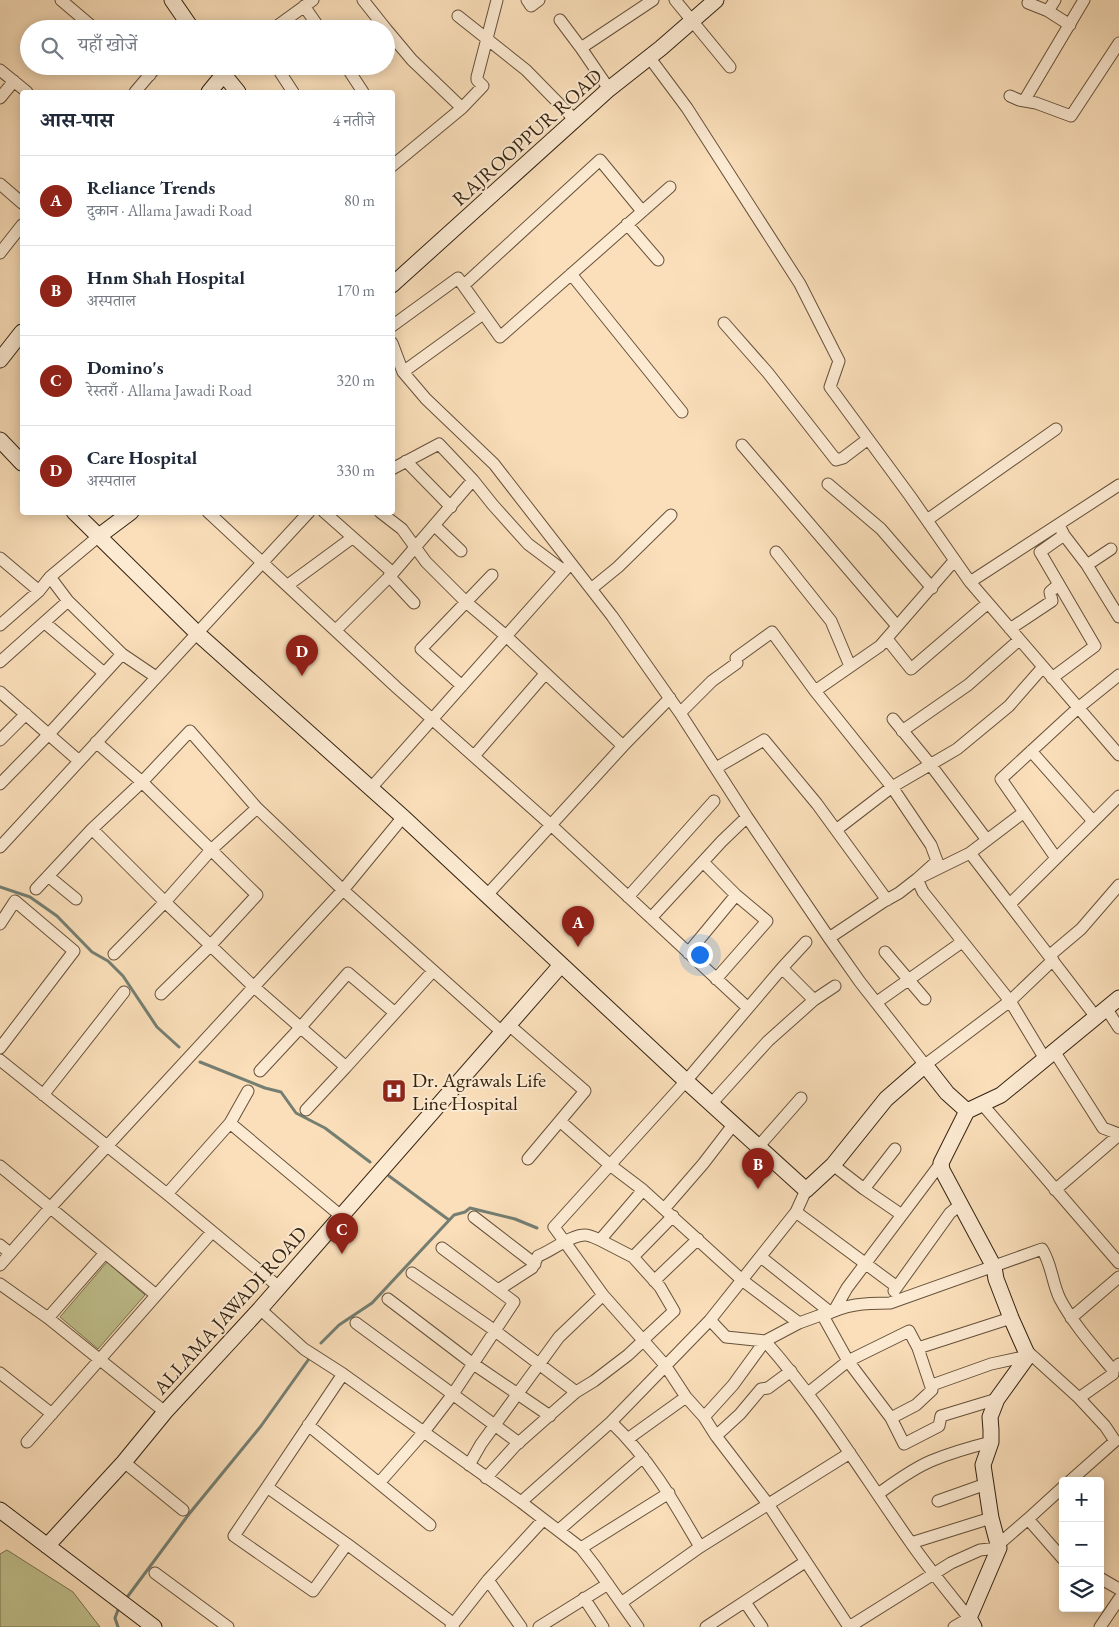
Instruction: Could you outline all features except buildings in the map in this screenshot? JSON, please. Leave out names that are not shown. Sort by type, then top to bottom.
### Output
[{"type":"street","points":[[61,0],[84,20]]},
{"type":"street","points":[[172,0],[185,20]]},
{"type":"street","points":[[363,0],[379,20]]},
{"type":"street","points":[[395,164],[462,108],[483,86],[477,80],[477,77],[498,0]]},
{"type":"street","points":[[527,0],[531,6],[539,0]]},
{"type":"street","points":[[581,48],[653,0]]},
{"type":"street","points":[[674,0],[730,67]]},
{"type":"street","name":"RAJROOPPUR ROAD","points":[[395,282],[610,89],[716,0]]},
{"type":"street","points":[[1048,11],[1055,0]]},
{"type":"street","points":[[1024,101],[1038,74],[1084,0]]},
{"type":"street","points":[[285,20],[309,3],[316,20]]},
{"type":"street","points":[[1028,3],[1048,11],[1070,25]]},
{"type":"street","points":[[458,16],[540,82],[575,120]]},
{"type":"street","points":[[560,20],[610,89]]},
{"type":"street","points":[[395,40],[412,60],[462,108]]},
{"type":"street","points":[[1010,96],[1071,116],[1119,43]]},
{"type":"street","points":[[649,57],[687,108],[800,284],[839,361],[830,387],[970,582],[1119,755]]},
{"type":"street","points":[[0,70],[25,90]]},
{"type":"street","points":[[137,90],[150,75]]},
{"type":"street","points":[[210,90],[217,75]]},
{"type":"street","points":[[225,75],[236,90]]},
{"type":"street","points":[[282,75],[292,90]]},
{"type":"street","points":[[352,75],[362,90]]},
{"type":"street","points":[[0,98],[14,81]]},
{"type":"street","points":[[464,285],[600,160],[642,211]]},
{"type":"street","points":[[0,184],[20,201]]},
{"type":"street","points":[[395,324],[458,278],[500,337],[670,187]]},
{"type":"street","points":[[628,224],[658,260]]},
{"type":"street","points":[[0,253],[20,228]]},
{"type":"street","points":[[571,274],[682,412]]},
{"type":"street","points":[[402,372],[483,314]]},
{"type":"street","points":[[724,323],[768,373],[836,460],[843,458],[868,439]]},
{"type":"street","points":[[2,352],[20,334]]},
{"type":"street","points":[[395,352],[402,372],[426,400],[494,464],[567,567]]},
{"type":"street","points":[[927,520],[1056,429]]},
{"type":"street","points":[[1,442],[20,461]]},
{"type":"street","points":[[395,467],[439,444],[528,544],[567,567],[591,589],[670,698],[747,817],[829,938],[947,1093],[967,1111]]},
{"type":"street","points":[[742,445],[897,626]]},
{"type":"street","points":[[406,461],[451,507]]},
{"type":"street","points":[[336,630],[416,548],[473,480]]},
{"type":"street","points":[[828,484],[881,529],[932,588]]},
{"type":"street","points":[[970,582],[1119,484]]},
{"type":"street","points":[[77,515],[197,632],[403,817],[733,1125],[806,1190]]},
{"type":"street","points":[[0,625],[39,591],[50,576],[127,515]]},
{"type":"street","points":[[211,515],[432,719],[551,825],[748,1008]]},
{"type":"street","points":[[0,847],[306,515]]},
{"type":"street","points":[[327,515],[391,574],[414,603]]},
{"type":"street","points":[[384,515],[402,529],[426,562],[466,602],[506,636],[623,746]]},
{"type":"street","points":[[591,589],[618,567],[670,515]]},
{"type":"street","points":[[1059,524],[1064,535],[1086,565],[1119,617]]},
{"type":"street","points":[[435,526],[461,552]]},
{"type":"street","points":[[1052,678],[1095,646],[1040,552],[1064,535]]},
{"type":"street","points":[[288,585],[352,538]]},
{"type":"street","points":[[1086,565],[1111,549]]},
{"type":"street","points":[[776,552],[831,621],[850,666]]},
{"type":"street","points":[[0,558],[39,591]]},
{"type":"street","points":[[815,691],[886,639],[954,561]]},
{"type":"street","points":[[371,788],[567,567]]},
{"type":"street","points":[[462,686],[421,649],[492,575]]},
{"type":"street","points":[[50,576],[68,601],[122,654],[156,677]]},
{"type":"street","points":[[1010,630],[1052,601],[1050,592],[1058,585]]},
{"type":"street","points":[[0,662],[68,601]]},
{"type":"street","points":[[886,639],[911,669],[988,603]]},
{"type":"street","points":[[45,623],[104,674]]},
{"type":"street","points":[[680,713],[712,681],[737,663],[736,658],[772,632],[815,691],[892,787],[931,845],[937,862],[899,893],[829,938]]},
{"type":"street","points":[[902,731],[968,685],[1019,640]]},
{"type":"street","points":[[0,784],[122,654]]},
{"type":"street","points":[[836,830],[892,787],[957,749],[1009,706],[1043,668]]},
{"type":"street","points":[[474,756],[545,674]]},
{"type":"street","points":[[1056,858],[1001,779],[1078,708],[1119,674]]},
{"type":"street","points":[[0,692],[79,761]]},
{"type":"street","points":[[486,895],[623,746],[670,698]]},
{"type":"street","points":[[0,740],[26,714]]},
{"type":"street","points":[[892,718],[930,764],[987,840]]},
{"type":"street","points":[[36,889],[92,829],[142,782],[190,731],[257,808],[343,890],[433,971],[585,1091],[528,1159]]},
{"type":"street","points":[[716,768],[764,740],[817,804],[887,900]]},
{"type":"street","points":[[96,742],[142,782],[257,895],[162,994]]},
{"type":"street","points":[[1031,751],[1093,821]]},
{"type":"street","points":[[1010,904],[1119,796]]},
{"type":"street","points":[[628,897],[714,801]]},
{"type":"street","points":[[114,954],[165,902],[211,850],[257,808]]},
{"type":"street","points":[[918,879],[970,853],[1024,812]]},
{"type":"street","points":[[0,1265],[50,1208],[343,890],[403,817]]},
{"type":"street","points":[[651,918],[722,841],[747,817]]},
{"type":"street","points":[[92,829],[210,946],[346,1067]]},
{"type":"street","points":[[970,853],[1051,958],[1101,1012],[1119,1028]]},
{"type":"street","points":[[704,862],[736,895],[767,921],[716,979]]},
{"type":"street","points":[[48,876],[76,899]]},
{"type":"street","points":[[918,879],[923,892],[1010,1001],[1103,1128],[1119,1134],[1055,1190]]},
{"type":"street","points":[[521,1502],[611,1422],[710,1320],[796,1212],[806,1190],[833,1165],[886,1099],[925,1065],[1010,1001],[1081,929],[1119,886]]},
{"type":"street","points":[[688,953],[736,895]]},
{"type":"street","points":[[0,924],[14,901],[74,951],[0,1048]]},
{"type":"street","points":[[806,942],[686,1081],[554,1227],[603,1296],[644,1340],[686,1397],[704,1417],[716,1436],[768,1504],[849,1627],[951,1562],[980,1550],[999,1546]]},
{"type":"street","points":[[877,1002],[962,942]]},
{"type":"street","points":[[885,952],[924,998]]},
{"type":"street","name":"ALLAMA JAWADI ROAD","points":[[47,1546],[124,1462],[165,1412],[260,1309],[562,965]]},
{"type":"street","points":[[782,968],[814,1000]]},
{"type":"street","points":[[306,1110],[433,971]]},
{"type":"street","points":[[260,1071],[348,973],[395,1013]]},
{"type":"street","points":[[711,1104],[768,1041],[814,1000],[835,986]]},
{"type":"street","points":[[44,1095],[124,992]]},
{"type":"street","points":[[829,1312],[941,1163],[967,1111],[1001,1095],[1119,998]]},
{"type":"street","points":[[0,1060],[279,1287]]},
{"type":"street","points":[[167,1194],[230,1123],[248,1091]]},
{"type":"street","points":[[758,1147],[800,1098]]},
{"type":"street","points":[[982,1104],[1119,1263]]},
{"type":"street","points":[[560,1121],[610,1165],[643,1190],[742,1280],[800,1324]]},
{"type":"street","points":[[230,1123],[341,1216]]},
{"type":"street","points":[[633,1257],[733,1125]]},
{"type":"street","points":[[864,1189],[895,1149]]},
{"type":"street","points":[[941,1163],[942,1170],[994,1267],[996,1279],[1027,1353],[1079,1398],[1117,1441],[1075,1477]]},
{"type":"street","points":[[833,1165],[902,1215]]},
{"type":"street","points":[[0,1166],[156,1295]]},
{"type":"street","points":[[600,1240],[643,1190]]},
{"type":"street","points":[[885,1303],[950,1213],[961,1204]]},
{"type":"street","points":[[796,1212],[897,1287]]},
{"type":"street","points":[[474,1217],[535,1264]]},
{"type":"street","points":[[27,1442],[212,1232]]},
{"type":"street","points":[[486,1478],[520,1443],[576,1392],[594,1382],[628,1355],[674,1311],[654,1281],[633,1257],[600,1240],[583,1235],[564,1242],[550,1252],[538,1256],[532,1268],[498,1290]]},
{"type":"street","points":[[654,1281],[698,1239]]},
{"type":"street","points":[[0,1245],[10,1253]]},
{"type":"street","points":[[379,1483],[423,1433],[453,1394],[514,1302],[442,1248]]},
{"type":"street","points":[[704,1417],[733,1386],[765,1341],[829,1312],[863,1303],[890,1302],[1042,1249],[1049,1259],[1059,1297],[1071,1318],[1116,1367],[1113,1374],[1079,1398]]},
{"type":"street","points":[[48,1318],[105,1253]]},
{"type":"street","points":[[761,1256],[829,1312],[848,1361],[891,1418],[904,1444],[939,1426],[941,1416],[997,1399]]},
{"type":"street","points":[[412,1273],[494,1330],[576,1392]]},
{"type":"street","points":[[1071,1318],[1119,1277]]},
{"type":"street","points":[[0,1284],[48,1318],[165,1412]]},
{"type":"street","points":[[469,1465],[495,1424],[559,1337],[603,1296]]},
{"type":"street","points":[[388,1299],[472,1363],[550,1416]]},
{"type":"street","points":[[260,1309],[304,1349],[343,1374],[521,1502],[581,1548],[638,1627]]},
{"type":"street","points":[[918,1348],[1011,1318]]},
{"type":"street","points":[[710,1320],[726,1337],[765,1341],[791,1371],[932,1573],[972,1623]]},
{"type":"street","points":[[356,1323],[520,1443]]},
{"type":"street","points":[[808,1393],[848,1361],[909,1331],[918,1348],[932,1390]]},
{"type":"street","points":[[891,1418],[916,1405],[932,1390],[932,1385],[1027,1353]]},
{"type":"street","points":[[999,1546],[991,1518],[983,1465],[991,1442],[990,1417],[997,1399],[1027,1353]]},
{"type":"street","points":[[716,1436],[740,1414],[761,1390],[768,1388],[791,1371]]},
{"type":"street","points":[[0,1373],[52,1414]]},
{"type":"street","points":[[343,1374],[234,1536],[313,1591],[348,1544]]},
{"type":"street","points":[[629,1438],[686,1397]]},
{"type":"street","points":[[611,1422],[629,1438],[669,1493],[700,1547]]},
{"type":"street","points":[[308,1425],[430,1525]]},
{"type":"street","points":[[878,1494],[903,1476],[930,1461],[960,1450],[991,1442]]},
{"type":"street","points":[[621,1603],[700,1547],[850,1453]]},
{"type":"street","points":[[558,1530],[643,1457]]},
{"type":"street","points":[[124,1462],[183,1510]]},
{"type":"street","points":[[938,1501],[986,1484]]},
{"type":"street","points":[[267,1487],[348,1544],[452,1625],[488,1580],[543,1520]]},
{"type":"street","points":[[972,1623],[999,1546],[1059,1491]]},
{"type":"street","points":[[581,1548],[669,1493]]},
{"type":"street","points":[[1,1514],[47,1546],[154,1627]]},
{"type":"street","points":[[911,1543],[991,1518]]},
{"type":"street","points":[[1028,1520],[1059,1555]]},
{"type":"street","points":[[706,1627],[806,1562]]},
{"type":"street","points":[[154,1572],[228,1627]]},
{"type":"street","points":[[488,1580],[521,1627]]},
{"type":"street","points":[[1100,1627],[1119,1591],[1104,1581]]},
{"type":"street","points":[[539,1627],[608,1584]]},
{"type":"street","points":[[584,1598],[603,1627]]},
{"type":"street","points":[[744,1602],[762,1627]]},
{"type":"street","points":[[954,1627],[972,1623]]},
{"type":"green space","points":[[107,1262],[145,1295],[98,1349],[60,1317]]},
{"type":"green space","points":[[7,1550],[73,1592],[100,1627],[0,1627],[0,1554]]},
{"type":"waterway","points":[[0,887],[30,897],[57,916],[92,952],[108,961],[123,976],[157,1027],[179,1047]]},
{"type":"waterway","points":[[200,1062],[265,1088],[281,1092],[296,1113],[325,1128],[370,1162]]},
{"type":"waterway","points":[[389,1176],[449,1220]]},
{"type":"waterway","points":[[321,1343],[339,1325],[372,1303],[454,1215],[465,1212],[470,1208],[515,1219],[537,1228]]},
{"type":"waterway","points":[[128,1596],[189,1514],[261,1426],[311,1356]]},
{"type":"waterway","points":[[118,1610],[115,1618],[118,1627]]},
{"type":"place","name":"Care Hospital","points":[[302,676]]},
{"type":"place","name":"Reliance Trends","points":[[578,947]]},
{"type":"place","name":"Dr. Agrawals Life Line Hospital","points":[[394,1091]]},
{"type":"place","name":"Hnm Shah Hospital","points":[[758,1189]]},
{"type":"place","name":"Domino's","points":[[342,1254]]}]
